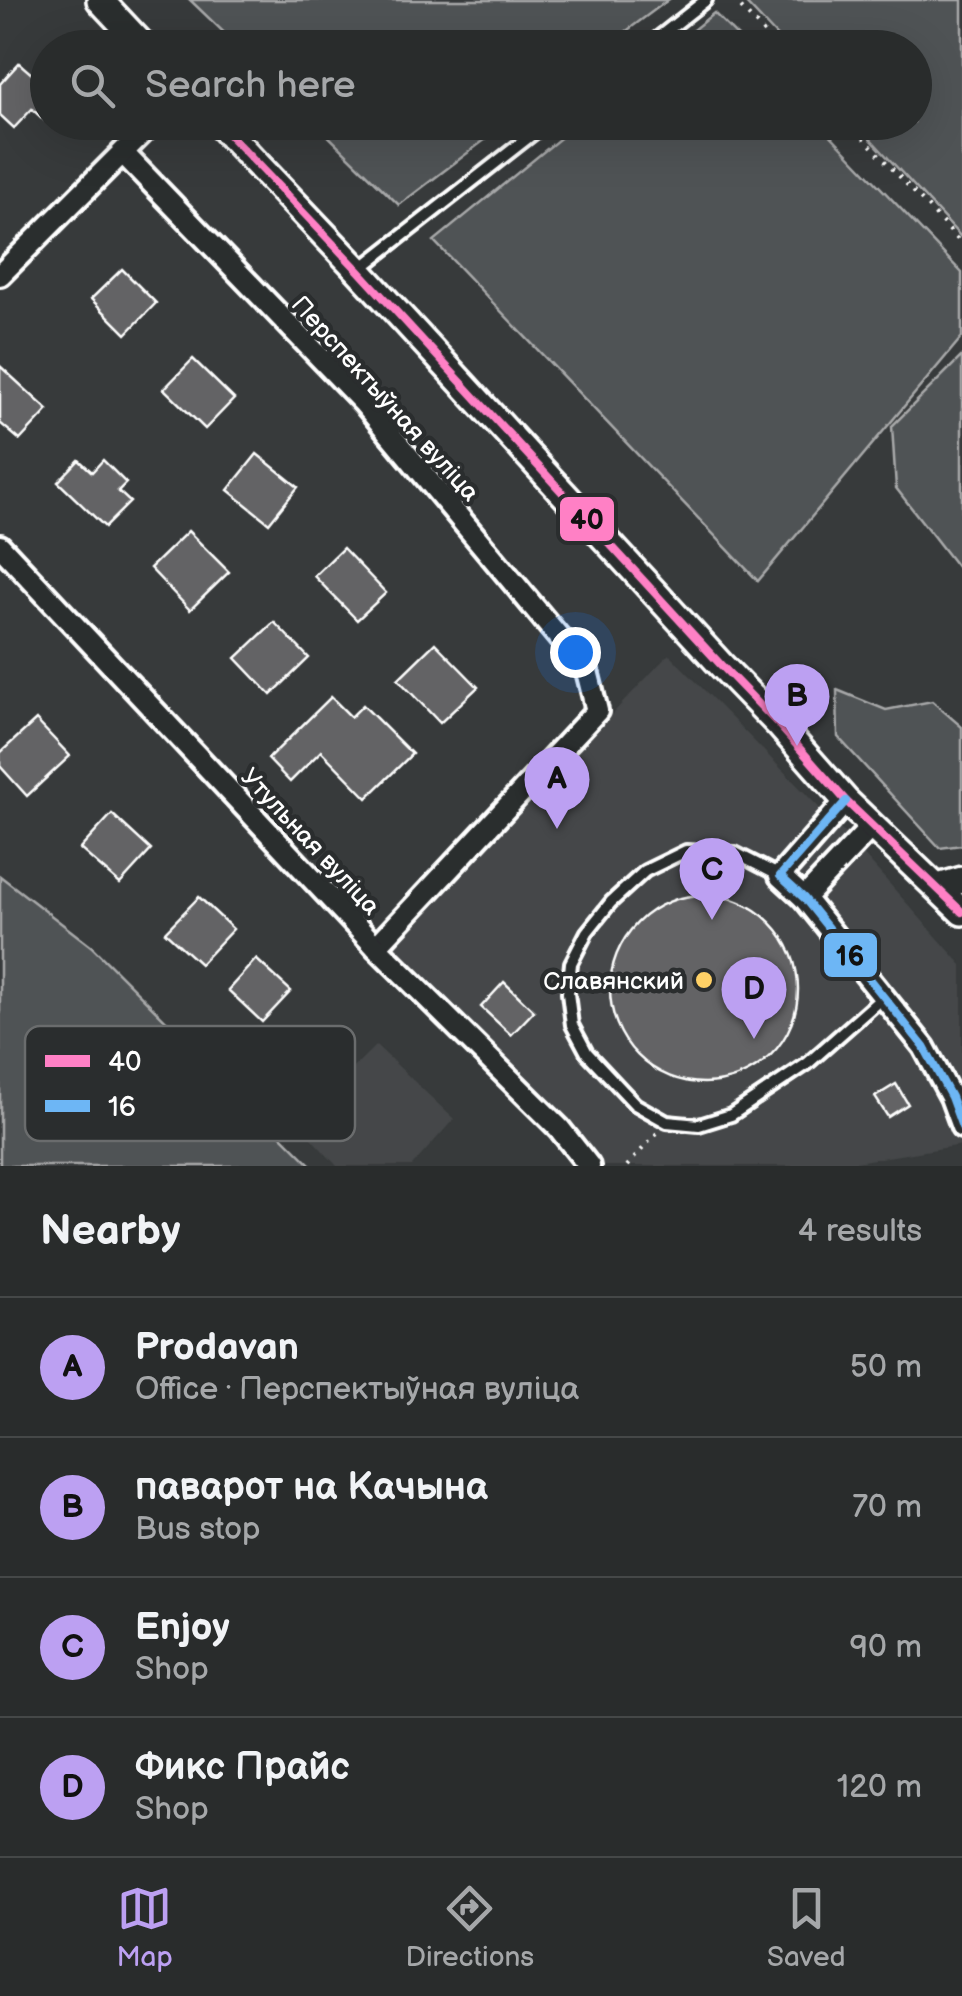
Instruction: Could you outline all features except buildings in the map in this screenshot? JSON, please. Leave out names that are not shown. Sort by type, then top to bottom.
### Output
[{"type":"street","points":[[100,0],[128,30]]},
{"type":"street","points":[[0,275],[136,140]]},
{"type":"street","points":[[234,140],[779,724],[846,802],[950,884],[962,912]]},
{"type":"street","name":"Перспектыўная вуліца","points":[[124,153],[364,403],[587,671],[597,711],[376,947]]},
{"type":"street","name":"Утульная вуліца","points":[[0,546],[376,947],[559,1128],[590,1166]]},
{"type":"street","points":[[846,802],[780,876],[804,898],[924,1047],[962,1127]]},
{"type":"street","points":[[804,898],[872,826]]},
{"type":"lane","points":[[668,30],[706,0]]},
{"type":"lane","points":[[358,270],[525,140]]},
{"type":"lane","points":[[780,876],[735,852],[686,852],[644,871],[611,902],[587,932],[570,963],[572,1025],[587,1053],[635,1104],[666,1122],[699,1125],[730,1115],[806,1064],[884,996]]},
{"type":"path","points":[[734,0],[762,30]]},
{"type":"path","points":[[865,140],[962,244]]},
{"type":"path","points":[[627,1166],[666,1122]]},
{"type":"shaded area","points":[[190,0],[668,0],[628,30],[221,30]]},
{"type":"shaded area","points":[[743,0],[962,0],[962,238],[872,140],[932,140],[932,30],[771,30]]},
{"type":"shaded area","points":[[714,13],[731,30],[693,30]]},
{"type":"shaded area","points":[[332,140],[485,140],[399,205]]},
{"type":"shaded area","points":[[558,140],[835,140],[962,273],[962,337],[758,581],[434,241]]},
{"type":"shaded area","points":[[962,356],[962,573],[896,488],[892,426]]},
{"type":"shaded area","points":[[669,654],[845,834],[962,965],[962,1145],[831,1166],[597,1166],[390,948]]},
{"type":"shaded area","points":[[837,690],[886,710],[932,701],[962,727],[962,845],[940,848],[838,737]]},
{"type":"shaded area","points":[[0,876],[92,947],[171,1026],[25,1026],[25,1141],[287,1141],[312,1166],[0,1166]]},
{"type":"shaded area","points":[[376,1045],[454,1119],[412,1166],[337,1166],[314,1141],[355,1141],[355,1066]]},
{"type":"transit line","name":"40","points":[[234,140],[846,801],[962,912]]},
{"type":"transit line","name":"16","points":[[846,801],[780,876],[804,898],[924,1047],[962,1127]]},
{"type":"place","name":"паварот на Качына","points":[[797,746]]},
{"type":"place","name":"Prodavan","points":[[557,829]]},
{"type":"place","name":"Enjoy","points":[[712,920]]},
{"type":"place","name":"Славянский","points":[[704,980]]},
{"type":"place","name":"Фикс Прайс","points":[[754,1039]]}]
